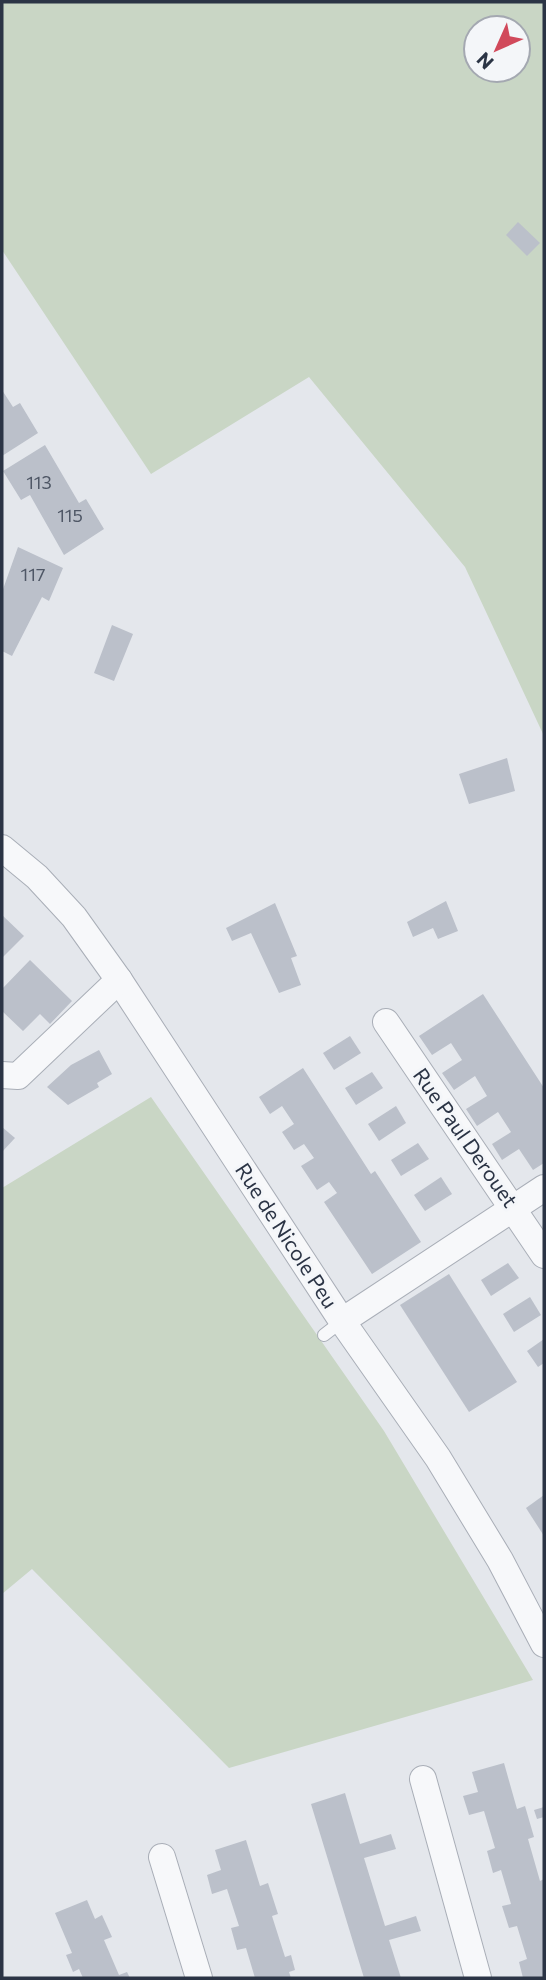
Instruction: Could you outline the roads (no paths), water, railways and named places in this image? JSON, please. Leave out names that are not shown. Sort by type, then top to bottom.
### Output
[{"type":"street","name":"Rue de Nicole Peu","points":[[2,848],[37,877],[74,917],[119,980],[333,1328],[438,1458],[500,1560],[544,1644]]},
{"type":"street","points":[[2,1075],[18,1076],[119,980]]},
{"type":"street","name":"Rue Paul Derouet","points":[[386,1021],[544,1255]]},
{"type":"street","points":[[333,1328],[544,1188]]},
{"type":"street","points":[[423,1779],[478,1978]]},
{"type":"street","points":[[162,1857],[199,1978]]}]
